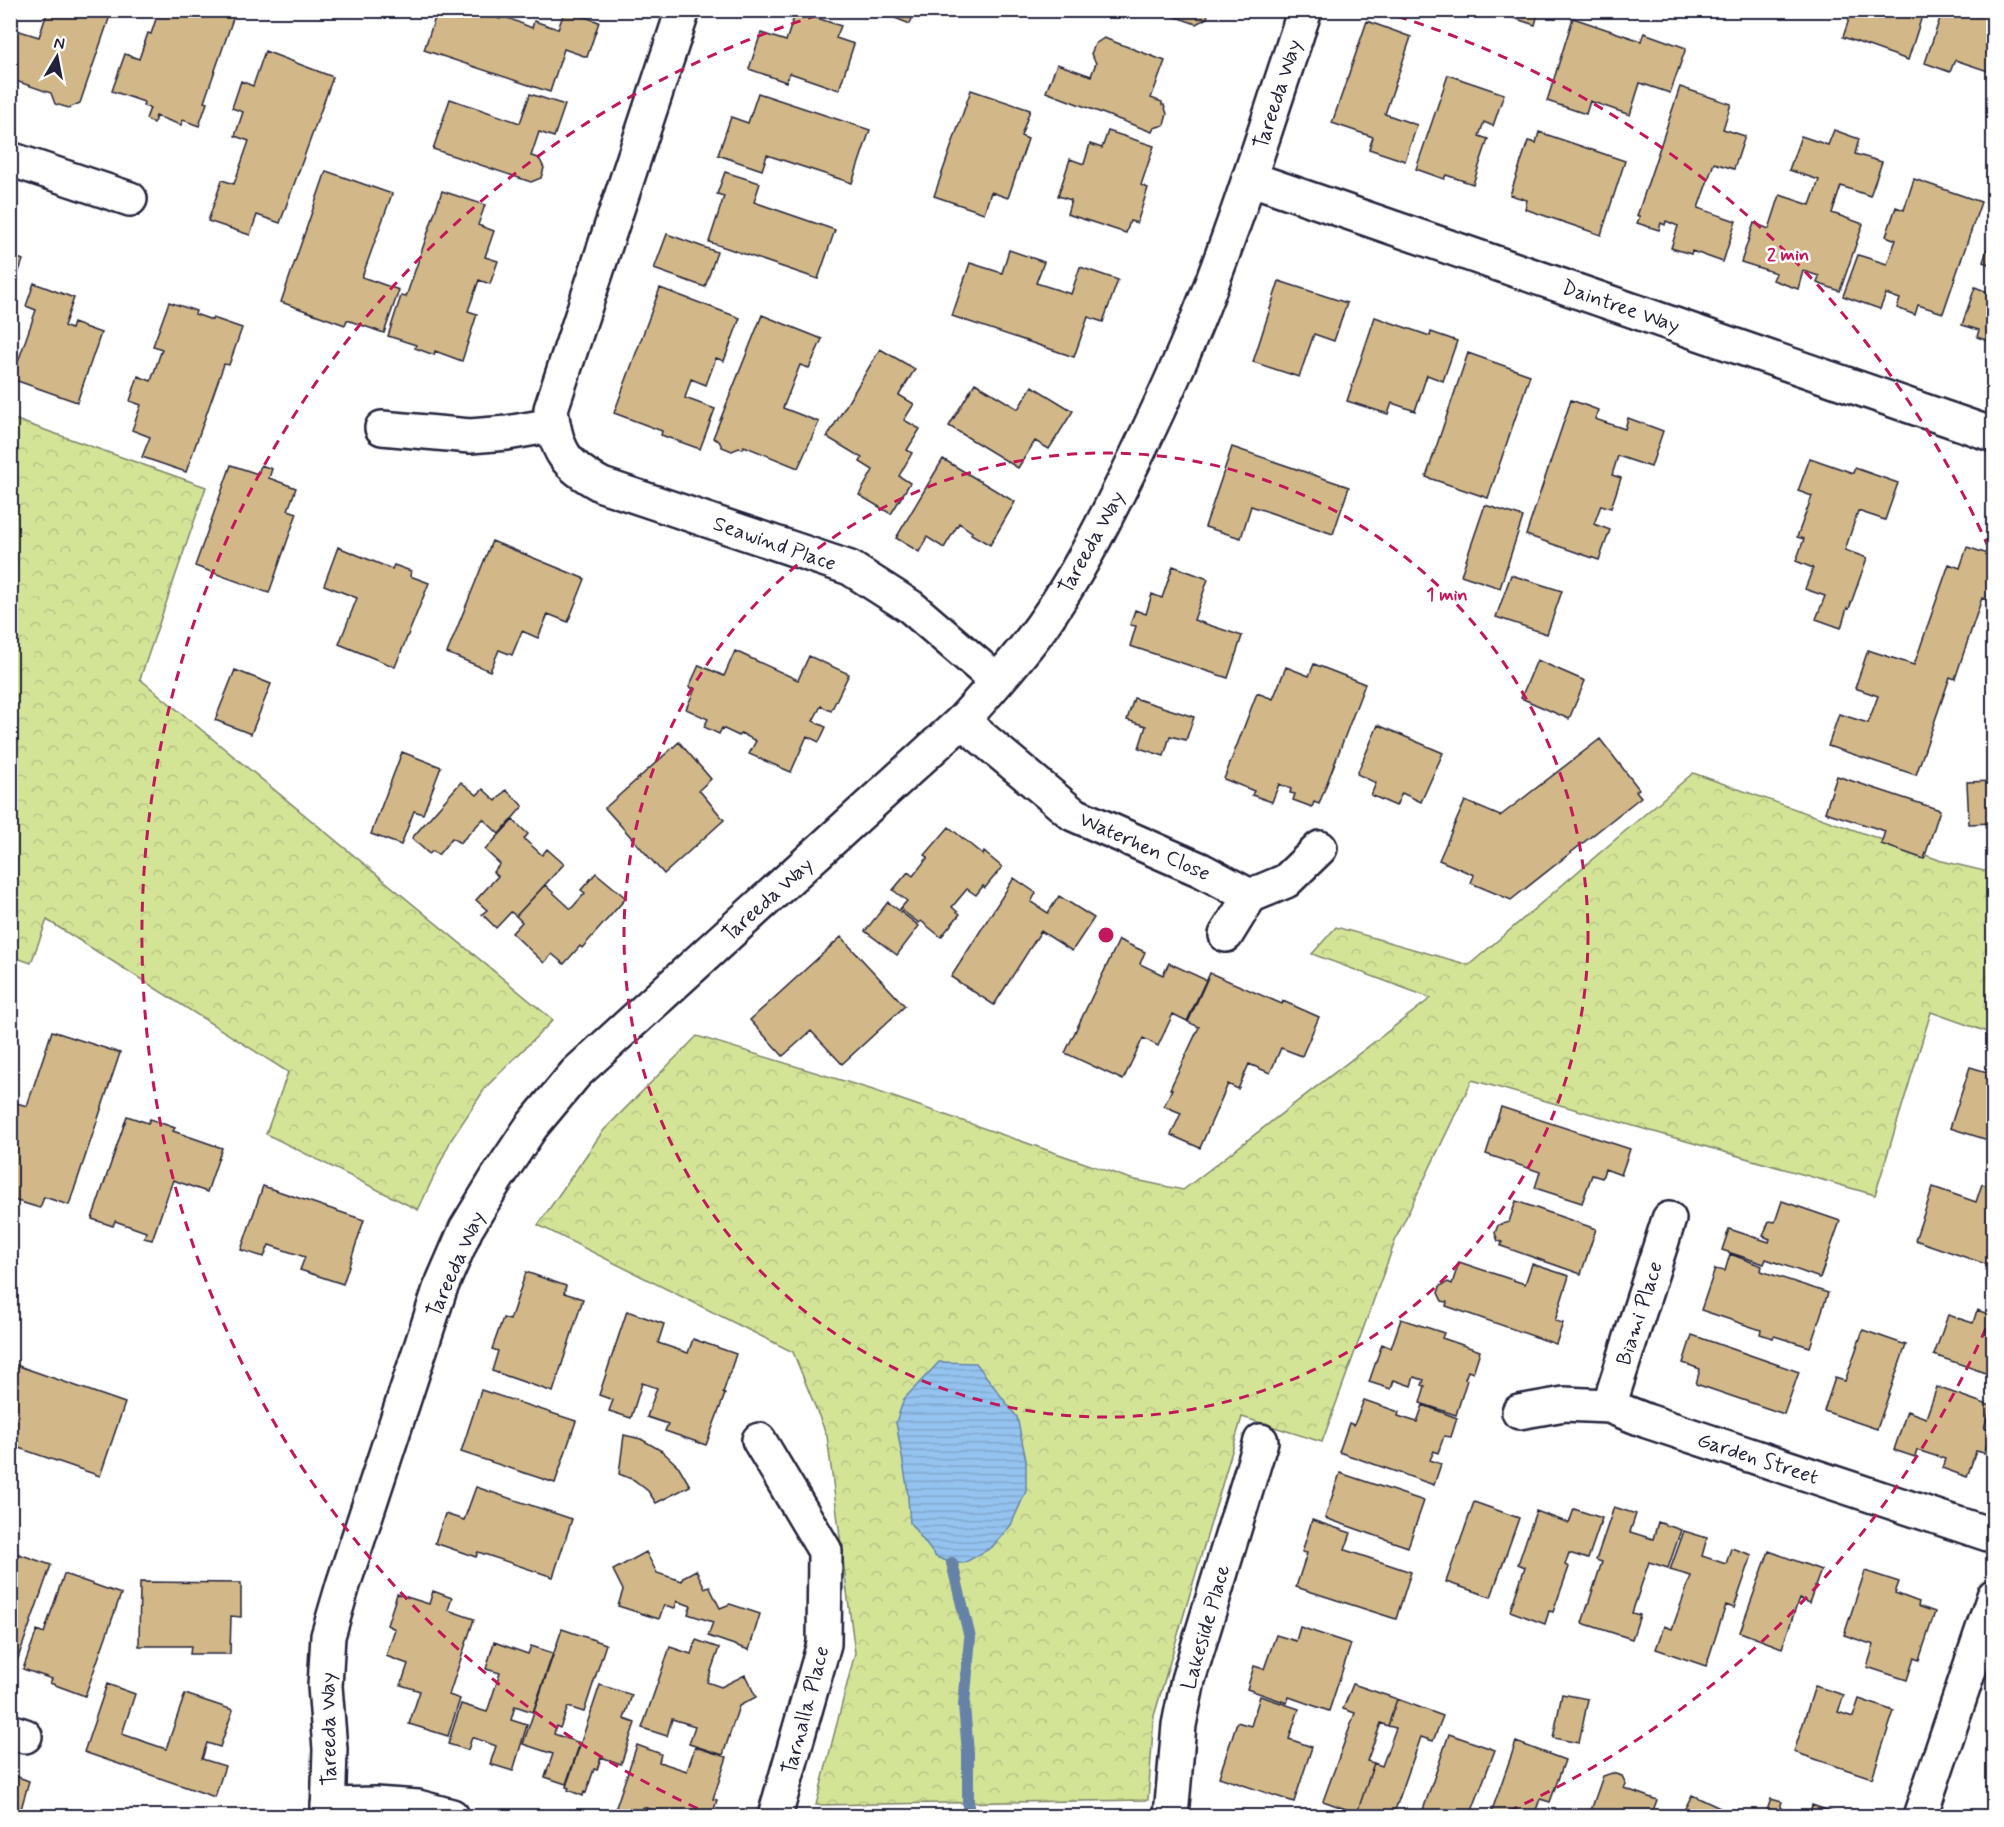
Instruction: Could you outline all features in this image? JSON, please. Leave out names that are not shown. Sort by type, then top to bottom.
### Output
[{"type":"street","name":"Seawind Place","points":[[683,10],[550,409],[564,458],[580,473],[602,485],[850,568],[911,607],[997,681]]},
{"type":"street","name":"Tareeda Way","points":[[328,1811],[330,1749],[325,1686],[328,1636],[440,1289],[472,1219],[531,1126],[576,1073],[962,721],[1040,628],[1076,573],[1156,417],[1201,310],[1249,178],[1305,10]]},
{"type":"street","points":[[10,159],[130,199]]},
{"type":"street","name":"Daintree Way","points":[[1249,178],[1994,435]]},
{"type":"street","points":[[382,428],[470,436],[553,425]]},
{"type":"street","name":"Waterhen Close","points":[[962,721],[1073,814],[1201,870],[1250,896]]},
{"type":"street","points":[[1226,935],[1250,896],[1286,881],[1320,848]]},
{"type":"street","name":"Biami Place","points":[[1609,1406],[1670,1219]]},
{"type":"street","name":"Garden Street","points":[[1519,1412],[1564,1404],[1609,1406],[1647,1421],[1994,1536]]},
{"type":"street","name":"Tarnalla Place","points":[[759,1440],[825,1551],[824,1644],[775,1816]]},
{"type":"street","name":"Lakeside Place","points":[[1171,1816],[1179,1725],[1188,1680],[1261,1441]]},
{"type":"street","points":[[1920,1816],[1994,1596]]},
{"type":"street","points":[[328,1811],[375,1804],[418,1807],[452,1816]]},
{"type":"green space","points":[[11,418],[206,487],[140,679],[553,1020],[486,1087],[451,1140],[418,1210],[266,1134],[288,1072],[47,920],[31,963],[11,956]]},
{"type":"green space","points":[[1693,773],[1942,861],[1993,873],[1993,1034],[1931,1012],[1875,1195],[1472,1080],[1397,1236],[1322,1442],[1242,1417],[1154,1716],[1148,1800],[816,1805],[855,1653],[827,1436],[793,1352],[538,1225],[603,1131],[697,1036],[873,1090],[1131,1179],[1183,1190],[1431,998],[1312,954],[1336,927],[1469,965]]},
{"type":"water","points":[[939,1362],[976,1363],[1017,1417],[1026,1460],[1026,1491],[1011,1525],[991,1548],[964,1563],[952,1563],[936,1557],[910,1523],[907,1486],[896,1422],[904,1399]]},
{"type":"building","points":[[48,10],[112,10],[80,103],[69,108],[55,104],[51,93],[10,79],[10,28],[39,37]]},
{"type":"building","points":[[159,10],[236,10],[204,102],[207,103],[199,126],[183,120],[181,125],[156,116],[154,123],[146,119],[150,108],[143,106],[144,102],[112,91],[125,54],[139,59]]},
{"type":"building","points":[[464,10],[477,10],[500,19],[501,15],[532,28],[534,21],[558,29],[565,10],[599,22],[587,57],[564,49],[550,92],[424,50],[437,12],[461,20]]},
{"type":"building","points":[[875,10],[915,10],[910,24]]},
{"type":"building","points":[[1156,10],[1209,10],[1207,18],[1196,24]]},
{"type":"building","points":[[1489,10],[1539,10],[1535,25]]},
{"type":"building","points":[[1852,10],[1924,10],[1908,60],[1843,37]]},
{"type":"building","points":[[1945,10],[1994,10],[1994,73],[1955,60],[1950,72],[1925,63],[1941,15],[1943,16]]},
{"type":"building","points":[[796,11],[841,26],[836,38],[854,44],[839,90],[790,73],[786,82],[749,69],[761,33],[786,41]]},
{"type":"building","points":[[1573,18],[1641,41],[1644,33],[1686,48],[1670,93],[1640,83],[1630,115],[1590,101],[1586,114],[1547,101]]},
{"type":"building","points":[[1367,21],[1411,37],[1385,114],[1417,125],[1405,161],[1369,149],[1373,137],[1332,123]]},
{"type":"building","points":[[1104,38],[1165,61],[1151,98],[1164,105],[1167,114],[1164,125],[1154,128],[1152,132],[1046,92],[1057,64],[1091,76],[1096,63],[1091,54],[1095,44]]},
{"type":"building","points":[[265,51],[333,77],[280,223],[257,215],[250,235],[208,221],[222,180],[234,184],[249,141],[235,136],[243,112],[232,108],[241,81],[253,86]]},
{"type":"building","points":[[1448,75],[1504,94],[1493,126],[1484,122],[1479,136],[1488,139],[1473,184],[1446,175],[1444,179],[1416,169]]},
{"type":"building","points":[[1680,87],[1731,104],[1723,129],[1745,136],[1734,169],[1714,163],[1698,208],[1736,221],[1723,262],[1692,251],[1691,254],[1671,248],[1678,226],[1666,221],[1665,225],[1661,223],[1659,230],[1637,223],[1640,216],[1637,216]]},
{"type":"building","points":[[971,90],[1030,110],[1021,136],[1028,139],[1008,198],[991,192],[984,213],[934,196]]},
{"type":"building","points":[[758,93],[870,130],[852,183],[767,155],[762,170],[718,155],[731,117],[748,123]]},
{"type":"building","points":[[530,94],[565,105],[554,137],[539,132],[531,156],[539,158],[544,168],[541,178],[531,182],[433,149],[450,99],[520,123]]},
{"type":"building","points":[[1834,130],[1859,139],[1855,154],[1882,162],[1870,196],[1841,186],[1832,213],[1863,224],[1840,291],[1817,283],[1819,276],[1803,271],[1798,289],[1773,280],[1776,273],[1741,262],[1754,223],[1769,229],[1780,195],[1810,205],[1819,180],[1789,170],[1801,136],[1828,145]]},
{"type":"building","points":[[1108,131],[1154,146],[1141,185],[1148,188],[1137,223],[1130,221],[1126,233],[1067,214],[1071,200],[1058,196],[1070,159],[1084,164],[1090,144],[1102,148]]},
{"type":"building","points":[[1539,132],[1625,161],[1601,235],[1525,209],[1527,200],[1510,195],[1528,141],[1536,143]]},
{"type":"building","points":[[326,171],[392,194],[362,277],[399,290],[384,333],[347,320],[345,325],[281,302]]},
{"type":"building","points":[[725,172],[760,183],[754,202],[835,230],[818,279],[709,242],[724,196],[717,194]]},
{"type":"building","points":[[1914,179],[1981,202],[1943,313],[1918,305],[1915,315],[1897,308],[1900,299],[1886,294],[1880,309],[1843,296],[1858,255],[1887,264],[1896,240],[1886,236],[1896,207],[1904,210]]},
{"type":"building","points":[[442,191],[485,205],[478,225],[494,231],[485,257],[498,261],[490,284],[479,280],[468,311],[477,314],[462,361],[435,351],[434,355],[415,348],[416,345],[388,336],[401,296],[406,297]]},
{"type":"building","points":[[667,234],[717,252],[705,287],[654,269]]},
{"type":"building","points":[[1992,234],[1994,235],[1994,266],[1983,262]]},
{"type":"building","points":[[1009,250],[1044,262],[1036,283],[1071,294],[1080,267],[1118,280],[1103,322],[1088,317],[1074,357],[952,316],[970,263],[1002,273]]},
{"type":"building","points":[[10,255],[23,260],[10,297]]},
{"type":"building","points":[[1279,281],[1347,303],[1334,341],[1314,334],[1299,377],[1253,362]]},
{"type":"building","points":[[1994,281],[1994,343],[1977,337],[1979,330],[1962,325],[1975,287],[1990,293]]},
{"type":"building","points":[[34,283],[74,298],[64,326],[71,329],[73,323],[101,333],[77,402],[12,379],[36,310],[26,306]]},
{"type":"building","points":[[660,288],[740,318],[724,361],[716,358],[706,385],[691,379],[685,398],[715,409],[700,449],[661,435],[662,431],[614,413]]},
{"type":"building","points":[[169,302],[196,311],[195,314],[242,328],[229,365],[224,364],[186,472],[142,457],[150,437],[132,430],[141,405],[130,401],[138,376],[151,381],[162,349],[153,346]]},
{"type":"building","points":[[762,315],[822,339],[809,368],[800,365],[783,408],[819,422],[798,468],[744,446],[743,449],[732,451],[722,447],[719,441],[713,438]]},
{"type":"building","points":[[1375,317],[1430,336],[1431,332],[1457,341],[1443,381],[1427,375],[1415,411],[1392,403],[1388,414],[1347,401]]},
{"type":"building","points":[[880,349],[915,369],[899,395],[914,404],[904,420],[920,429],[907,450],[912,453],[899,476],[910,483],[891,514],[859,495],[873,470],[860,462],[862,458],[827,437]]},
{"type":"building","points":[[1468,353],[1530,375],[1488,498],[1426,477]]},
{"type":"building","points":[[975,383],[1018,409],[1032,386],[1073,411],[1049,449],[1035,441],[1018,468],[949,426]]},
{"type":"building","points":[[1571,400],[1598,410],[1595,419],[1625,429],[1628,418],[1663,431],[1651,467],[1618,456],[1612,475],[1621,478],[1611,508],[1601,505],[1594,524],[1610,530],[1599,560],[1526,535]]},
{"type":"building","points":[[1232,447],[1349,487],[1333,534],[1251,506],[1241,538],[1205,527]]},
{"type":"building","points":[[1810,458],[1853,473],[1855,468],[1898,483],[1885,520],[1858,511],[1845,550],[1867,558],[1841,628],[1816,619],[1825,596],[1805,589],[1813,568],[1796,561],[1804,539],[1797,537],[1812,496],[1798,491]]},
{"type":"building","points":[[943,459],[1015,502],[990,545],[971,534],[972,532],[959,523],[944,548],[927,537],[919,552],[896,538]]},
{"type":"building","points":[[231,465],[258,474],[261,465],[272,469],[269,478],[296,488],[288,510],[297,513],[269,593],[195,566]]},
{"type":"building","points":[[1485,505],[1523,517],[1500,588],[1461,575]]},
{"type":"building","points":[[492,541],[585,579],[568,622],[548,614],[538,638],[522,631],[512,655],[499,650],[490,671],[447,653]]},
{"type":"building","points":[[338,547],[392,569],[394,565],[411,571],[410,576],[429,583],[395,667],[339,644],[357,598],[324,585]]},
{"type":"building","points":[[1967,547],[1994,556],[1994,592],[1990,601],[1982,598],[1955,679],[1950,677],[1916,775],[1828,746],[1839,714],[1868,723],[1878,696],[1855,688],[1868,650],[1914,665],[1949,564],[1960,568]]},
{"type":"building","points":[[1173,566],[1208,579],[1194,620],[1242,636],[1228,678],[1130,646],[1136,626],[1130,625],[1135,610],[1146,614],[1152,594],[1162,598]]},
{"type":"building","points":[[1511,575],[1562,591],[1547,634],[1496,617]]},
{"type":"building","points":[[735,651],[798,680],[809,656],[849,674],[831,711],[821,706],[813,721],[826,727],[819,742],[807,736],[791,772],[749,754],[756,741],[741,733],[739,736],[722,728],[719,734],[704,727],[708,719],[686,709],[695,689],[689,687],[699,665],[724,676]]},
{"type":"building","points":[[1537,660],[1585,681],[1569,719],[1521,698]]},
{"type":"building","points":[[1314,664],[1365,684],[1319,804],[1314,802],[1312,807],[1293,800],[1295,794],[1290,793],[1291,789],[1279,784],[1272,802],[1252,795],[1254,791],[1224,779],[1257,693],[1273,699],[1286,667],[1309,676]]},
{"type":"building","points":[[235,670],[271,684],[251,734],[215,720]]},
{"type":"building","points":[[1134,698],[1194,717],[1186,740],[1170,736],[1164,756],[1139,748],[1146,726],[1127,720]]},
{"type":"building","points":[[1378,725],[1443,753],[1421,802],[1402,793],[1396,806],[1371,795],[1376,783],[1357,774]]},
{"type":"building","points":[[1600,739],[1639,789],[1636,791],[1641,797],[1511,900],[1471,883],[1474,875],[1439,860],[1465,801],[1500,816]]},
{"type":"building","points":[[679,742],[711,779],[699,790],[724,820],[664,874],[605,808]]},
{"type":"building","points":[[402,752],[441,767],[423,814],[414,811],[401,845],[371,834]]},
{"type":"building","points":[[1837,776],[1940,810],[1924,859],[1881,844],[1885,831],[1825,812]]},
{"type":"building","points":[[1994,781],[1994,823],[1969,824],[1967,782]]},
{"type":"building","points":[[461,782],[477,795],[483,789],[496,801],[506,790],[523,806],[499,834],[483,819],[460,843],[452,838],[438,855],[433,851],[429,854],[412,838]]},
{"type":"building","points":[[513,820],[528,834],[524,839],[542,855],[547,849],[564,864],[516,916],[511,912],[496,928],[482,914],[487,910],[476,900],[498,876],[493,872],[500,864],[485,850]]},
{"type":"building","points":[[949,827],[983,855],[984,852],[1002,867],[985,888],[983,886],[976,895],[967,889],[952,907],[960,914],[941,937],[921,921],[919,923],[900,909],[907,901],[893,890],[908,872],[913,876],[928,857],[925,855]]},
{"type":"building","points":[[596,873],[626,898],[582,948],[580,946],[564,964],[552,954],[544,963],[512,933],[522,922],[516,916],[545,885],[571,909],[585,893],[581,890]]},
{"type":"building","points":[[1014,878],[1036,893],[1031,902],[1048,913],[1059,896],[1094,918],[1072,951],[1041,931],[994,1005],[951,977]]},
{"type":"building","points":[[888,902],[919,926],[897,955],[865,931]]},
{"type":"building","points":[[841,937],[905,1006],[842,1064],[811,1031],[783,1056],[750,1020]]},
{"type":"building","points":[[1119,940],[1145,952],[1140,964],[1163,975],[1169,963],[1206,980],[1187,1021],[1173,1014],[1158,1046],[1143,1038],[1123,1080],[1065,1053]]},
{"type":"building","points":[[1210,973],[1319,1017],[1302,1056],[1281,1048],[1270,1073],[1249,1064],[1238,1089],[1228,1084],[1200,1148],[1171,1135],[1181,1113],[1164,1106],[1199,1027],[1188,1022]]},
{"type":"building","points":[[52,1031],[120,1053],[69,1205],[44,1197],[40,1208],[10,1199],[10,1158],[13,1151],[10,1150],[10,1101],[27,1106]]},
{"type":"building","points":[[1970,1067],[1994,1074],[1994,1142],[1950,1128]]},
{"type":"building","points":[[1501,1107],[1630,1149],[1621,1175],[1605,1169],[1602,1178],[1592,1175],[1582,1203],[1535,1188],[1540,1172],[1486,1154]]},
{"type":"building","points":[[127,1116],[148,1123],[150,1119],[175,1128],[173,1131],[222,1148],[207,1192],[173,1180],[152,1240],[144,1238],[146,1232],[115,1221],[113,1226],[92,1219]]},
{"type":"building","points":[[1982,1184],[1994,1188],[1994,1267],[1915,1240],[1933,1187],[1976,1202]]},
{"type":"building","points":[[263,1186],[364,1220],[343,1284],[300,1270],[305,1257],[269,1245],[264,1257],[241,1250]]},
{"type":"building","points":[[1516,1201],[1596,1229],[1581,1274],[1501,1246],[1502,1242],[1498,1241],[1495,1233],[1498,1225],[1509,1222]]},
{"type":"building","points":[[1782,1201],[1840,1221],[1820,1278],[1766,1259],[1764,1264],[1722,1250],[1729,1229],[1769,1242],[1770,1239],[1763,1236],[1769,1221],[1775,1222]]},
{"type":"building","points":[[1730,1254],[1762,1266],[1761,1271],[1828,1293],[1810,1347],[1760,1334],[1761,1330],[1701,1310],[1715,1269],[1725,1271]]},
{"type":"building","points":[[1459,1262],[1525,1284],[1532,1264],[1569,1276],[1555,1321],[1563,1323],[1556,1344],[1446,1306],[1447,1302],[1442,1301],[1438,1293],[1440,1286],[1448,1282],[1452,1284]]},
{"type":"building","points":[[526,1272],[566,1286],[564,1293],[583,1299],[553,1392],[492,1371],[498,1351],[492,1349],[503,1318],[510,1320]]},
{"type":"building","points":[[1994,1298],[1994,1376],[1934,1355],[1948,1315],[1973,1323],[1977,1310],[1988,1314]]},
{"type":"building","points":[[627,1311],[664,1324],[658,1343],[688,1353],[693,1339],[736,1354],[723,1393],[725,1394],[706,1445],[665,1431],[668,1424],[647,1417],[657,1388],[642,1383],[631,1418],[609,1411],[613,1400],[599,1395]]},
{"type":"building","points":[[1401,1319],[1444,1333],[1442,1338],[1480,1351],[1473,1373],[1468,1371],[1465,1379],[1467,1380],[1456,1415],[1420,1403],[1425,1386],[1422,1385],[1424,1380],[1414,1377],[1411,1386],[1394,1380],[1391,1389],[1369,1382],[1382,1344],[1391,1348]]},
{"type":"building","points":[[1863,1330],[1906,1345],[1877,1429],[1824,1411],[1835,1378],[1845,1381]]},
{"type":"building","points":[[1692,1335],[1799,1372],[1784,1414],[1696,1384],[1700,1369],[1683,1363]]},
{"type":"building","points":[[10,1363],[125,1403],[100,1476],[10,1445]]},
{"type":"building","points":[[1937,1387],[1991,1406],[1984,1428],[1992,1430],[1984,1453],[1976,1451],[1967,1477],[1942,1468],[1945,1459],[1917,1450],[1915,1457],[1894,1450],[1907,1411],[1926,1418]]},
{"type":"building","points":[[481,1390],[576,1421],[555,1483],[461,1452]]},
{"type":"building","points":[[1364,1400],[1399,1412],[1398,1416],[1417,1422],[1423,1405],[1457,1418],[1451,1437],[1444,1436],[1438,1453],[1434,1451],[1430,1460],[1441,1464],[1434,1485],[1339,1452],[1349,1423],[1354,1425]]},
{"type":"building","points":[[624,1435],[641,1439],[662,1451],[679,1467],[690,1486],[656,1503],[648,1491],[634,1480],[619,1474]]},
{"type":"building","points":[[1340,1473],[1424,1501],[1408,1547],[1325,1518]]},
{"type":"building","points":[[476,1487],[572,1519],[553,1577],[478,1552],[476,1557],[435,1543],[445,1514],[464,1520]]},
{"type":"building","points":[[1474,1502],[1519,1518],[1491,1597],[1446,1582]]},
{"type":"building","points":[[1614,1507],[1636,1514],[1630,1532],[1653,1539],[1658,1522],[1681,1530],[1668,1568],[1649,1562],[1632,1613],[1640,1615],[1632,1639],[1582,1623],[1602,1562],[1596,1560]]},
{"type":"building","points":[[1574,1509],[1602,1518],[1588,1559],[1569,1553],[1565,1565],[1569,1567],[1553,1612],[1549,1611],[1545,1624],[1510,1611],[1525,1567],[1518,1564],[1536,1511],[1569,1523]]},
{"type":"building","points":[[1312,1520],[1351,1533],[1345,1550],[1411,1572],[1396,1619],[1296,1587],[1307,1553],[1302,1552]]},
{"type":"building","points":[[1684,1531],[1707,1538],[1702,1556],[1726,1564],[1731,1548],[1752,1555],[1734,1608],[1726,1605],[1706,1666],[1656,1649],[1664,1626],[1672,1629],[1691,1576],[1670,1570]]},
{"type":"building","points":[[10,1551],[51,1565],[13,1672],[10,1671]]},
{"type":"building","points":[[1769,1551],[1821,1570],[1809,1603],[1799,1599],[1782,1648],[1740,1632]]},
{"type":"building","points":[[646,1552],[657,1573],[682,1581],[683,1577],[696,1570],[705,1588],[709,1586],[720,1608],[730,1604],[760,1614],[749,1650],[708,1636],[713,1622],[688,1614],[691,1606],[677,1601],[675,1608],[664,1605],[659,1619],[618,1606],[623,1590],[613,1570]]},
{"type":"building","points":[[1865,1571],[1899,1582],[1895,1593],[1919,1602],[1918,1606],[1935,1612],[1919,1660],[1914,1658],[1907,1680],[1867,1667],[1874,1645],[1844,1635]]},
{"type":"building","points":[[64,1574],[121,1594],[85,1696],[50,1683],[52,1679],[23,1669],[37,1630],[44,1633]]},
{"type":"building","points":[[140,1582],[241,1583],[241,1617],[231,1616],[230,1654],[190,1654],[191,1646],[139,1646]]},
{"type":"building","points":[[433,1591],[452,1598],[448,1610],[474,1619],[449,1695],[460,1699],[448,1736],[409,1724],[420,1691],[401,1685],[408,1664],[386,1656],[395,1629],[387,1625],[397,1594],[429,1604]]},
{"type":"building","points":[[1300,1627],[1351,1644],[1329,1711],[1289,1697],[1287,1703],[1247,1689],[1254,1666],[1264,1669],[1276,1635],[1296,1641]]},
{"type":"building","points":[[562,1629],[606,1644],[584,1712],[568,1707],[560,1728],[556,1726],[554,1734],[580,1743],[566,1784],[545,1777],[553,1754],[523,1744]]},
{"type":"building","points":[[696,1640],[719,1648],[707,1682],[721,1687],[745,1675],[756,1697],[739,1706],[723,1755],[689,1744],[695,1726],[672,1719],[667,1736],[642,1728],[670,1647],[691,1654]]},
{"type":"building","points":[[494,1642],[528,1654],[531,1646],[553,1653],[533,1712],[515,1706],[511,1720],[527,1725],[513,1771],[490,1764],[496,1746],[472,1737],[468,1750],[448,1744],[461,1704],[487,1712],[500,1673],[486,1669]]},
{"type":"building","points":[[107,1684],[135,1694],[122,1734],[166,1749],[185,1694],[233,1710],[220,1747],[207,1743],[202,1759],[225,1766],[215,1797],[84,1752]]},
{"type":"building","points":[[1353,1684],[1397,1699],[1388,1726],[1381,1723],[1367,1761],[1374,1763],[1357,1813],[1323,1801],[1355,1713],[1343,1709]]},
{"type":"building","points":[[600,1685],[632,1695],[624,1719],[635,1723],[621,1764],[601,1757],[597,1770],[594,1769],[583,1796],[566,1787]]},
{"type":"building","points":[[1815,1686],[1844,1695],[1838,1712],[1853,1717],[1859,1699],[1894,1711],[1872,1778],[1794,1752]]},
{"type":"building","points":[[1562,1694],[1588,1699],[1579,1743],[1553,1738]]},
{"type":"building","points":[[1260,1696],[1299,1709],[1289,1739],[1312,1747],[1294,1802],[1219,1777],[1237,1722],[1251,1726]]},
{"type":"building","points":[[1397,1699],[1443,1716],[1433,1741],[1421,1737],[1393,1816],[1366,1816],[1357,1813],[1374,1763],[1382,1766],[1396,1728],[1388,1726]]},
{"type":"building","points":[[1449,1734],[1495,1750],[1470,1816],[1421,1816]]},
{"type":"building","points":[[1516,1742],[1565,1760],[1550,1802],[1540,1799],[1535,1813],[1545,1816],[1490,1816]]},
{"type":"building","points":[[637,1745],[661,1754],[659,1762],[687,1771],[695,1747],[727,1757],[713,1799],[717,1800],[712,1816],[671,1816],[643,1807],[640,1816],[613,1816]]},
{"type":"building","points":[[1612,1773],[1622,1776],[1626,1784],[1624,1788],[1657,1800],[1651,1816],[1589,1816],[1603,1776]]},
{"type":"building","points":[[10,1774],[29,1781],[19,1816],[10,1816]]},
{"type":"building","points":[[1692,1795],[1737,1816],[1681,1816]]},
{"type":"building","points":[[1771,1799],[1782,1802],[1780,1808],[1803,1816],[1765,1816]]},
{"type":"building","points":[[1812,1805],[1844,1816],[1809,1816]]},
{"type":"waterway","points":[[952,1563],[970,1638],[964,1705],[968,1753],[968,1816]]}]
